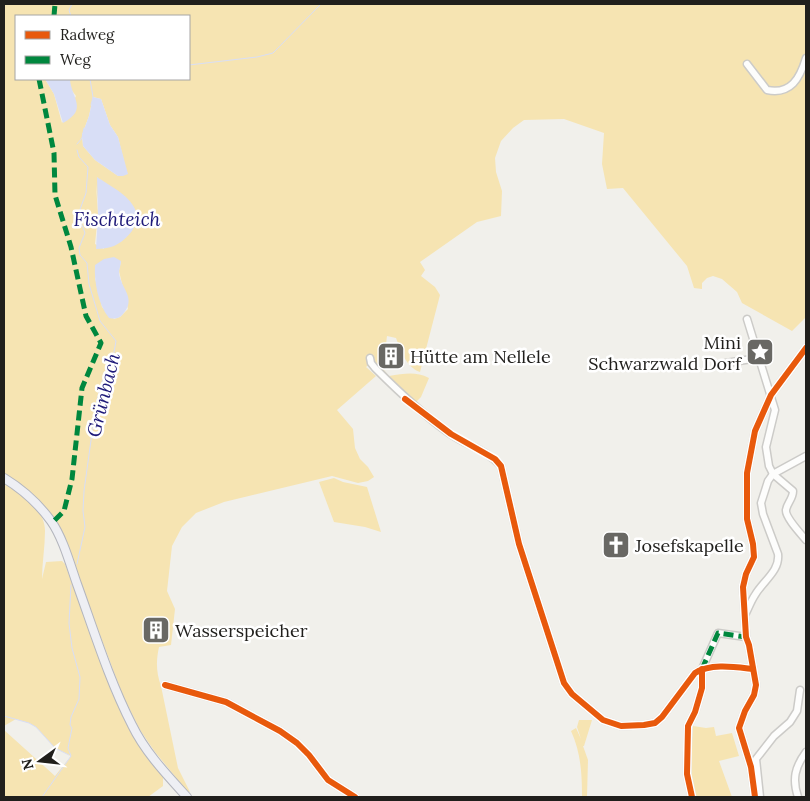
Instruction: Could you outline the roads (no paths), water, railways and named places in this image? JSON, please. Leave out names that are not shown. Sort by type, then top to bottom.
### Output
[{"type":"main road","points":[[4,478],[20,488],[40,507],[52,523],[67,556],[104,661],[132,727],[149,753],[187,797]]},
{"type":"street","points":[[746,64],[767,90],[777,92],[796,82],[806,58]]},
{"type":"street","points":[[747,319],[775,410],[766,447],[769,466],[773,474],[793,491],[793,497],[786,509],[786,515],[806,540]]},
{"type":"street","points":[[755,797],[751,766],[739,728],[745,711],[754,695],[756,685],[750,645],[746,637],[743,587],[746,574],[754,557],[747,519],[747,473],[755,431],[771,395],[806,348]]},
{"type":"street","points":[[370,358],[375,368],[405,399],[451,434],[495,459],[502,466],[519,544],[558,670],[572,694],[603,720],[621,726],[644,725],[655,722],[662,717],[695,673],[702,669],[738,667],[753,669]]},
{"type":"street","points":[[726,363],[758,358]]},
{"type":"street","points":[[746,614],[755,594],[779,560],[761,503],[768,481],[773,474],[806,456]]},
{"type":"street","points":[[692,797],[687,774],[688,726],[695,712],[702,688],[702,669],[718,633],[746,637]]},
{"type":"street","points":[[165,685],[200,693],[226,702],[280,731],[297,743],[309,755],[328,780],[355,797]]},
{"type":"street","points":[[760,797],[756,759],[774,736],[790,722],[797,711],[800,690]]},
{"type":"street","points":[[798,797],[794,776],[798,764],[806,752]]},
{"type":"water","points":[[46,80],[70,80],[77,108],[71,118],[63,123],[54,94]]},
{"type":"water","name":"Fischteich","points":[[93,97],[101,99],[110,125],[118,137],[128,174],[118,176],[95,160],[83,146],[82,135]]},
{"type":"water","name":"Fischteich","points":[[97,177],[128,199],[137,215],[135,226],[124,240],[112,247],[96,249],[98,215]]},
{"type":"water","name":"Fischteich","points":[[114,257],[121,261],[120,279],[129,303],[121,316],[109,318],[102,306],[96,286],[95,265],[104,259]]},
{"type":"waterway","name":"Grünbach","points":[[71,15],[69,10],[72,4]]},
{"type":"waterway","points":[[190,65],[257,57],[273,53],[321,4]]},
{"type":"waterway","name":"Grünbach","points":[[90,80],[93,97],[91,105]]},
{"type":"waterway","name":"Grünbach","points":[[77,144],[82,138],[84,128]]},
{"type":"waterway","name":"Grünbach","points":[[77,150],[79,157],[88,167],[86,193],[78,215],[85,233],[79,248],[80,255],[87,263],[89,284],[100,321],[116,341],[112,363],[102,382],[96,404],[84,491],[83,511],[85,527],[77,564]]},
{"type":"waterway","name":"Grünbach","points":[[42,797],[71,756],[68,748],[72,728],[70,725],[71,717],[79,699],[80,677],[72,648],[69,623],[71,585]]},
{"type":"waterway","points":[[4,716],[29,723],[36,727],[55,748],[69,755]]},
{"type":"place","name":"Mini Schwarzwald Dorf","points":[[760,352]]},
{"type":"place","name":"Hütte am Nellele","points":[[391,356]]},
{"type":"place","name":"Josefskapelle","points":[[616,545]]},
{"type":"place","name":"Wasserspeicher","points":[[156,630]]}]
